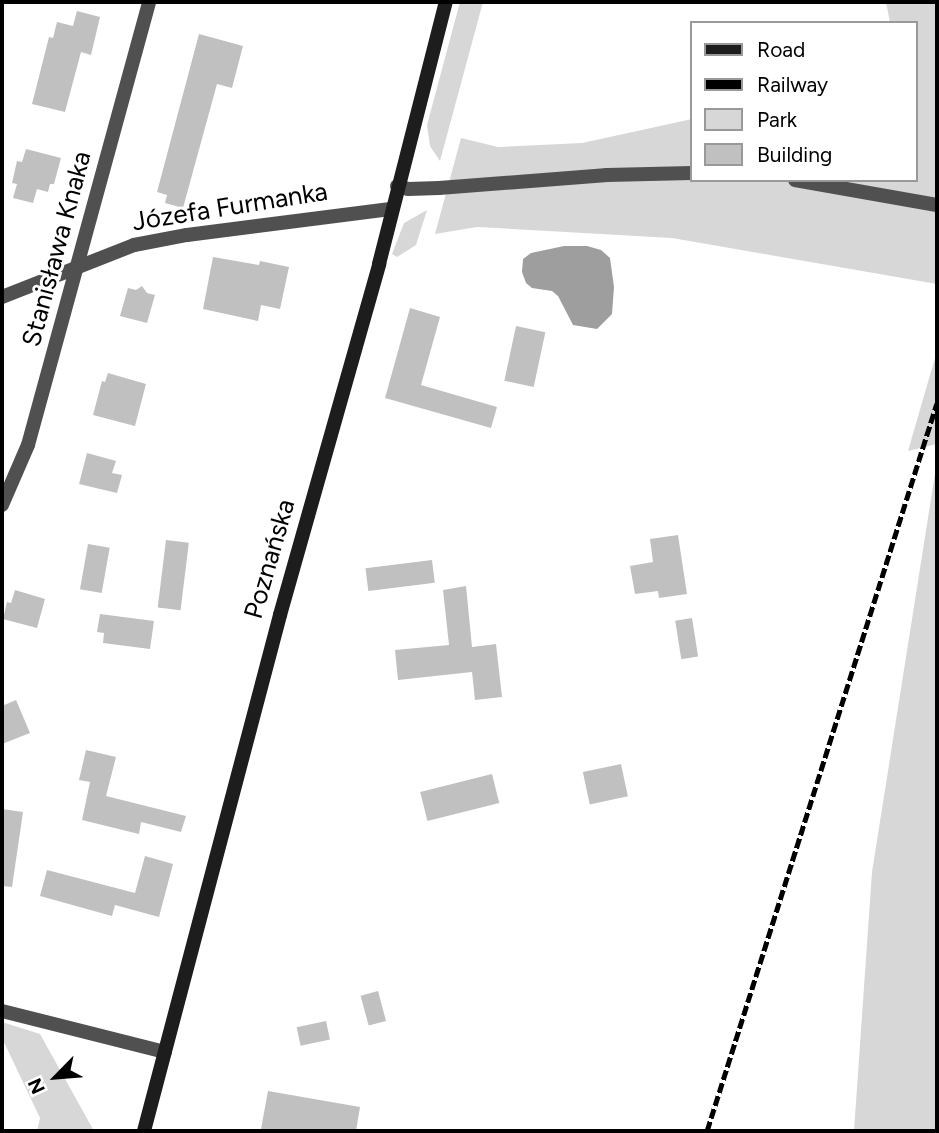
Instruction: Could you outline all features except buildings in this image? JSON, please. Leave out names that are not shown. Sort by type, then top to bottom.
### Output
[{"type":"main road","name":"Poznańska","points":[[144,1131],[280,615],[379,264],[390,209],[446,2]]},
{"type":"street","name":"Stanisława Knaka","points":[[2,505],[28,445],[149,2]]},
{"type":"street","points":[[397,186],[408,189],[439,188],[607,175],[690,173]]},
{"type":"street","points":[[806,182],[930,204]]},
{"type":"street","name":"Józefa Furmanka","points":[[2,297],[134,245],[187,235],[390,209]]},
{"type":"street","points":[[2,1011],[165,1052]]},
{"type":"green space","points":[[460,2],[483,2],[440,161],[430,146],[427,125]]},
{"type":"green space","points":[[886,2],[937,2],[937,284],[672,238],[477,227],[435,234],[461,138],[498,147],[582,143],[690,119],[690,182],[918,182],[918,21],[890,21]]},
{"type":"green space","points":[[427,210],[416,245],[397,257],[392,254],[404,223]]},
{"type":"green space","points":[[937,351],[937,444],[908,451]]},
{"type":"green space","points":[[937,461],[937,1131],[854,1131],[872,872]]},
{"type":"green space","points":[[2,1022],[40,1034],[94,1131],[37,1131],[40,1118],[2,1038]]},
{"type":"shaded area","points":[[564,246],[587,246],[601,250],[610,258],[614,287],[612,314],[597,329],[573,325],[558,296],[552,291],[532,288],[526,283],[522,272],[523,259],[531,253]]},
{"type":"railway","points":[[707,1131],[937,403]]}]
